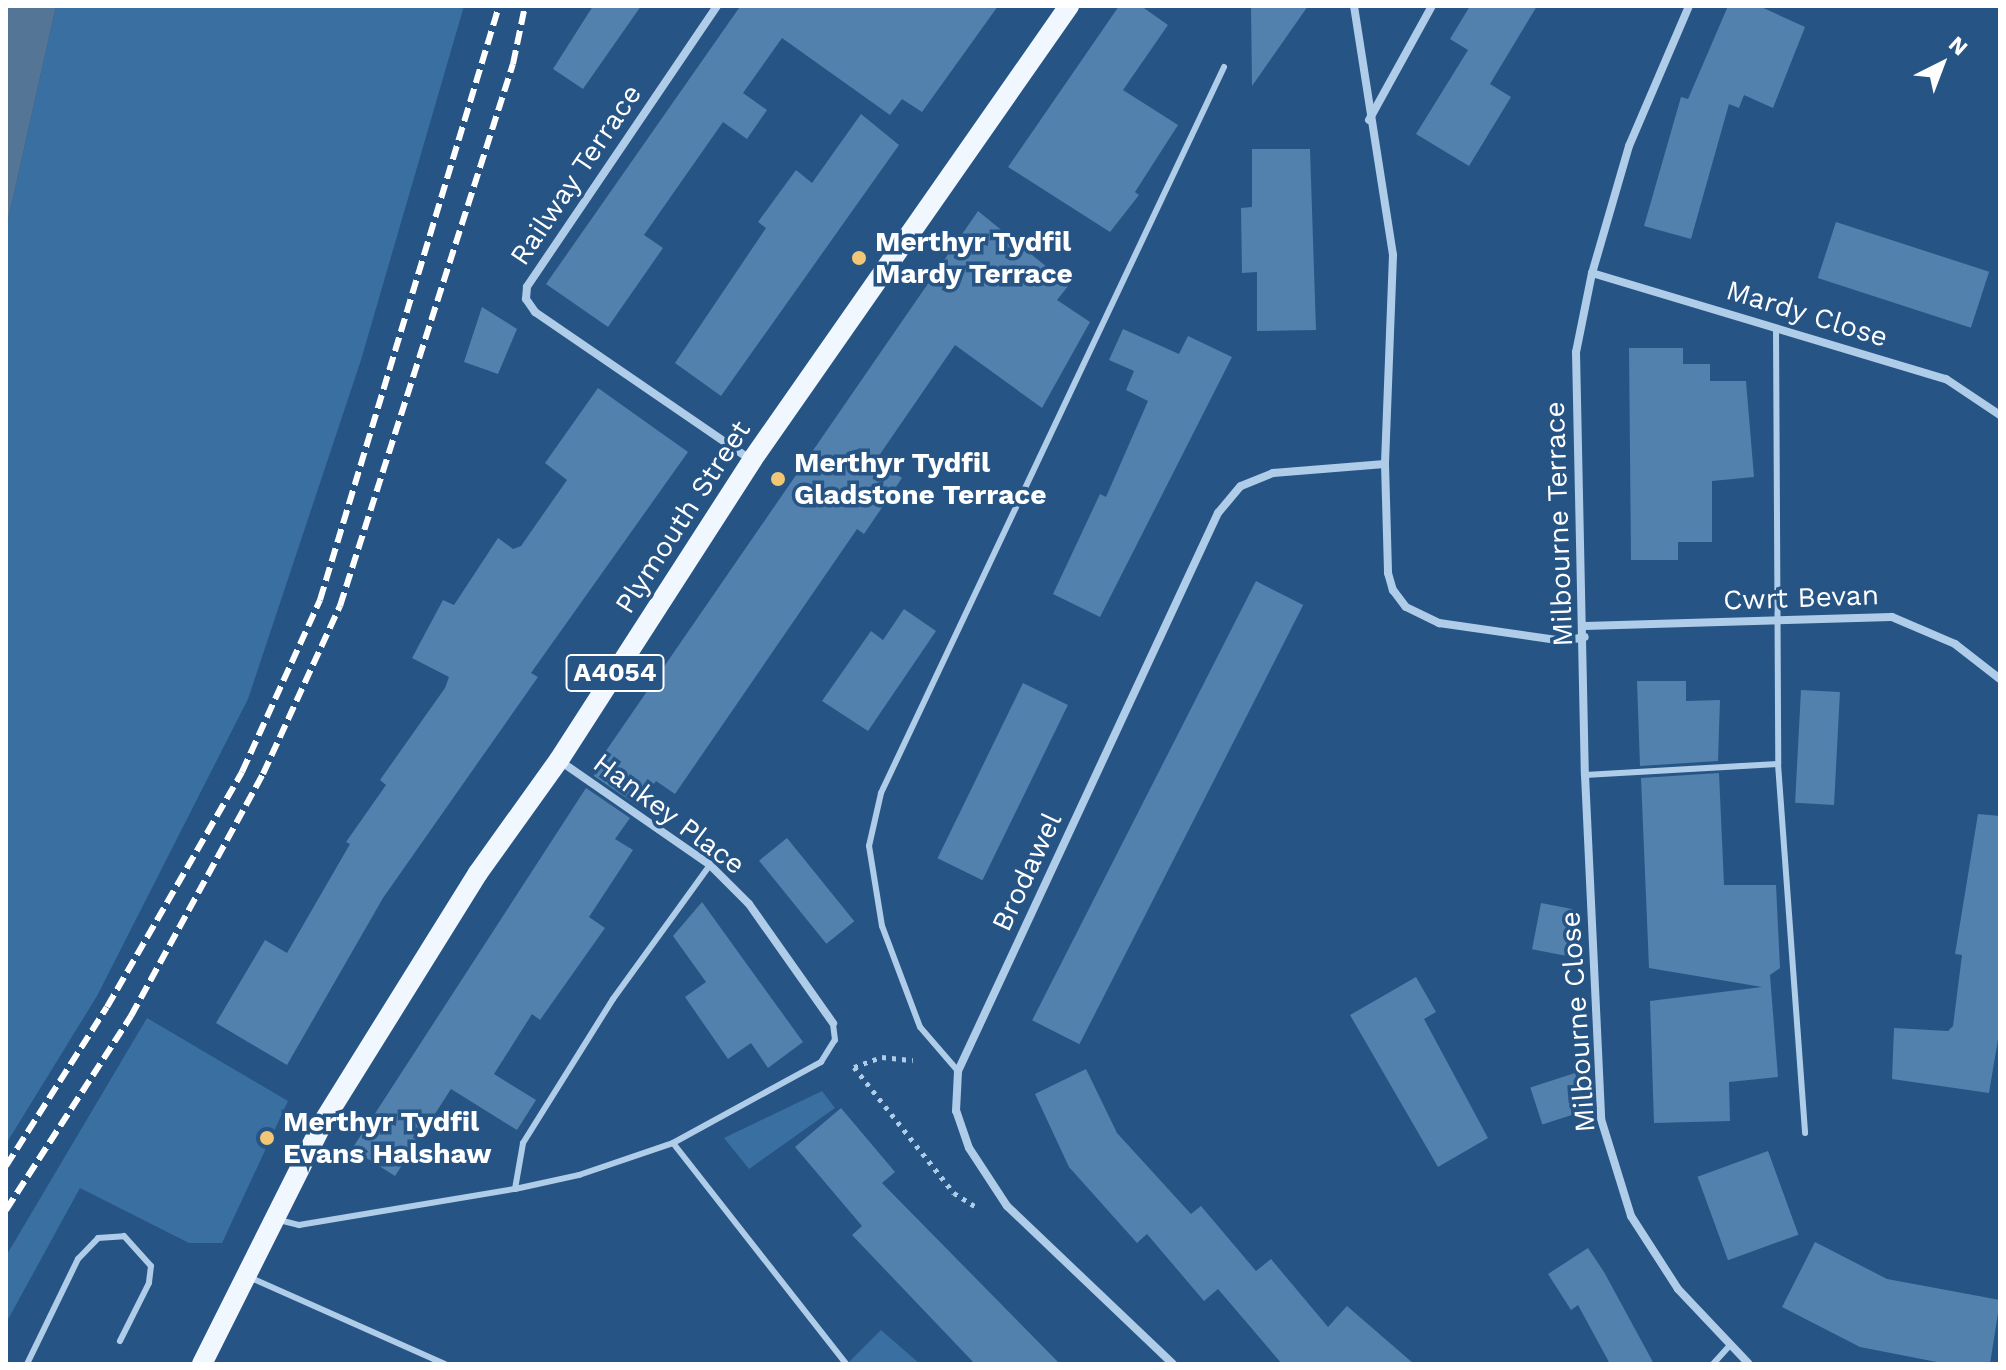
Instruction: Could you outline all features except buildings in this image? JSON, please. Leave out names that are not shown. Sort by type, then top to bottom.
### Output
[{"type":"main road","name":"Plymouth Street","points":[[202,1364],[272,1218],[323,1122],[478,873],[559,760],[752,460],[1069,6]]},
{"type":"street","name":"Railway Terrace","points":[[717,6],[527,287],[526,299],[535,312],[752,460]]},
{"type":"street","points":[[1354,6],[1369,120],[1393,255],[1385,464],[1388,573],[1406,607],[1439,623],[1564,641],[1585,637]]},
{"type":"street","points":[[1369,120],[1432,6]]},
{"type":"street","name":"Milbourne Terrace","points":[[1585,775],[1585,626],[1576,352],[1592,273],[1629,146],[1689,6]]},
{"type":"street","name":"Mardy Close","points":[[1592,273],[1946,379],[2000,415]]},
{"type":"street","name":"Brodawel","points":[[1173,1364],[1007,1206],[969,1148],[956,1111],[958,1071],[1218,513],[1241,486],[1273,473],[1385,464]]},
{"type":"street","name":"Cwrt Bevan","points":[[1585,626],[1892,617],[1955,644],[2000,679]]},
{"type":"street","name":"Hankey Place","points":[[559,760],[710,865],[749,904],[833,1023]]},
{"type":"street","name":"Milbourne Close","points":[[1585,775],[1601,1119],[1631,1216],[1678,1289],[1749,1364]]},
{"type":"lane","points":[[958,1071],[920,1027],[882,926],[869,846],[881,793],[1224,67]]},
{"type":"lane","points":[[1776,328],[1778,764],[1805,1133]]},
{"type":"lane","points":[[1585,775],[1778,764]]},
{"type":"lane","points":[[515,1189],[523,1143],[613,999],[710,865]]},
{"type":"lane","points":[[272,1218],[299,1225],[515,1189],[579,1175],[673,1143],[809,1071],[831,1053],[833,1023]]},
{"type":"lane","points":[[673,1143],[846,1364]]},
{"type":"lane","points":[[27,1364],[78,1259],[98,1238],[124,1236],[151,1266],[149,1283],[120,1341]]},
{"type":"lane","points":[[244,1275],[445,1364]]},
{"type":"lane","points":[[1713,1364],[1729,1346]]},
{"type":"path","points":[[809,1071],[819,1081],[882,1057],[958,1071]]},
{"type":"path","points":[[854,1067],[964,1203],[1007,1206]]},
{"type":"shaded area","points":[[6,6],[56,6],[6,229]]},
{"type":"shaded area","points":[[56,6],[464,6],[361,360],[248,699],[97,996],[6,1144],[6,229]]},
{"type":"shaded area","points":[[147,1018],[288,1101],[222,1243],[189,1243],[80,1188],[6,1323],[6,1256]]},
{"type":"shaded area","points":[[822,1091],[835,1108],[749,1169],[724,1138]]},
{"type":"shaded area","points":[[881,1330],[920,1364],[847,1364]]},
{"type":"railway","points":[[6,1166],[107,1007],[242,772],[320,600],[499,6]]},
{"type":"railway","points":[[6,1210],[131,1016],[263,774],[340,606],[513,64],[525,6]]},
{"type":"place","name":"Merthyr Tydfil Mardy Terrace","points":[[859,258]]},
{"type":"place","name":"Merthyr Tydfil Gladstone Terrace","points":[[778,479]]},
{"type":"place","name":"Merthyr Tydfil Evans Halshaw","points":[[267,1138]]}]
